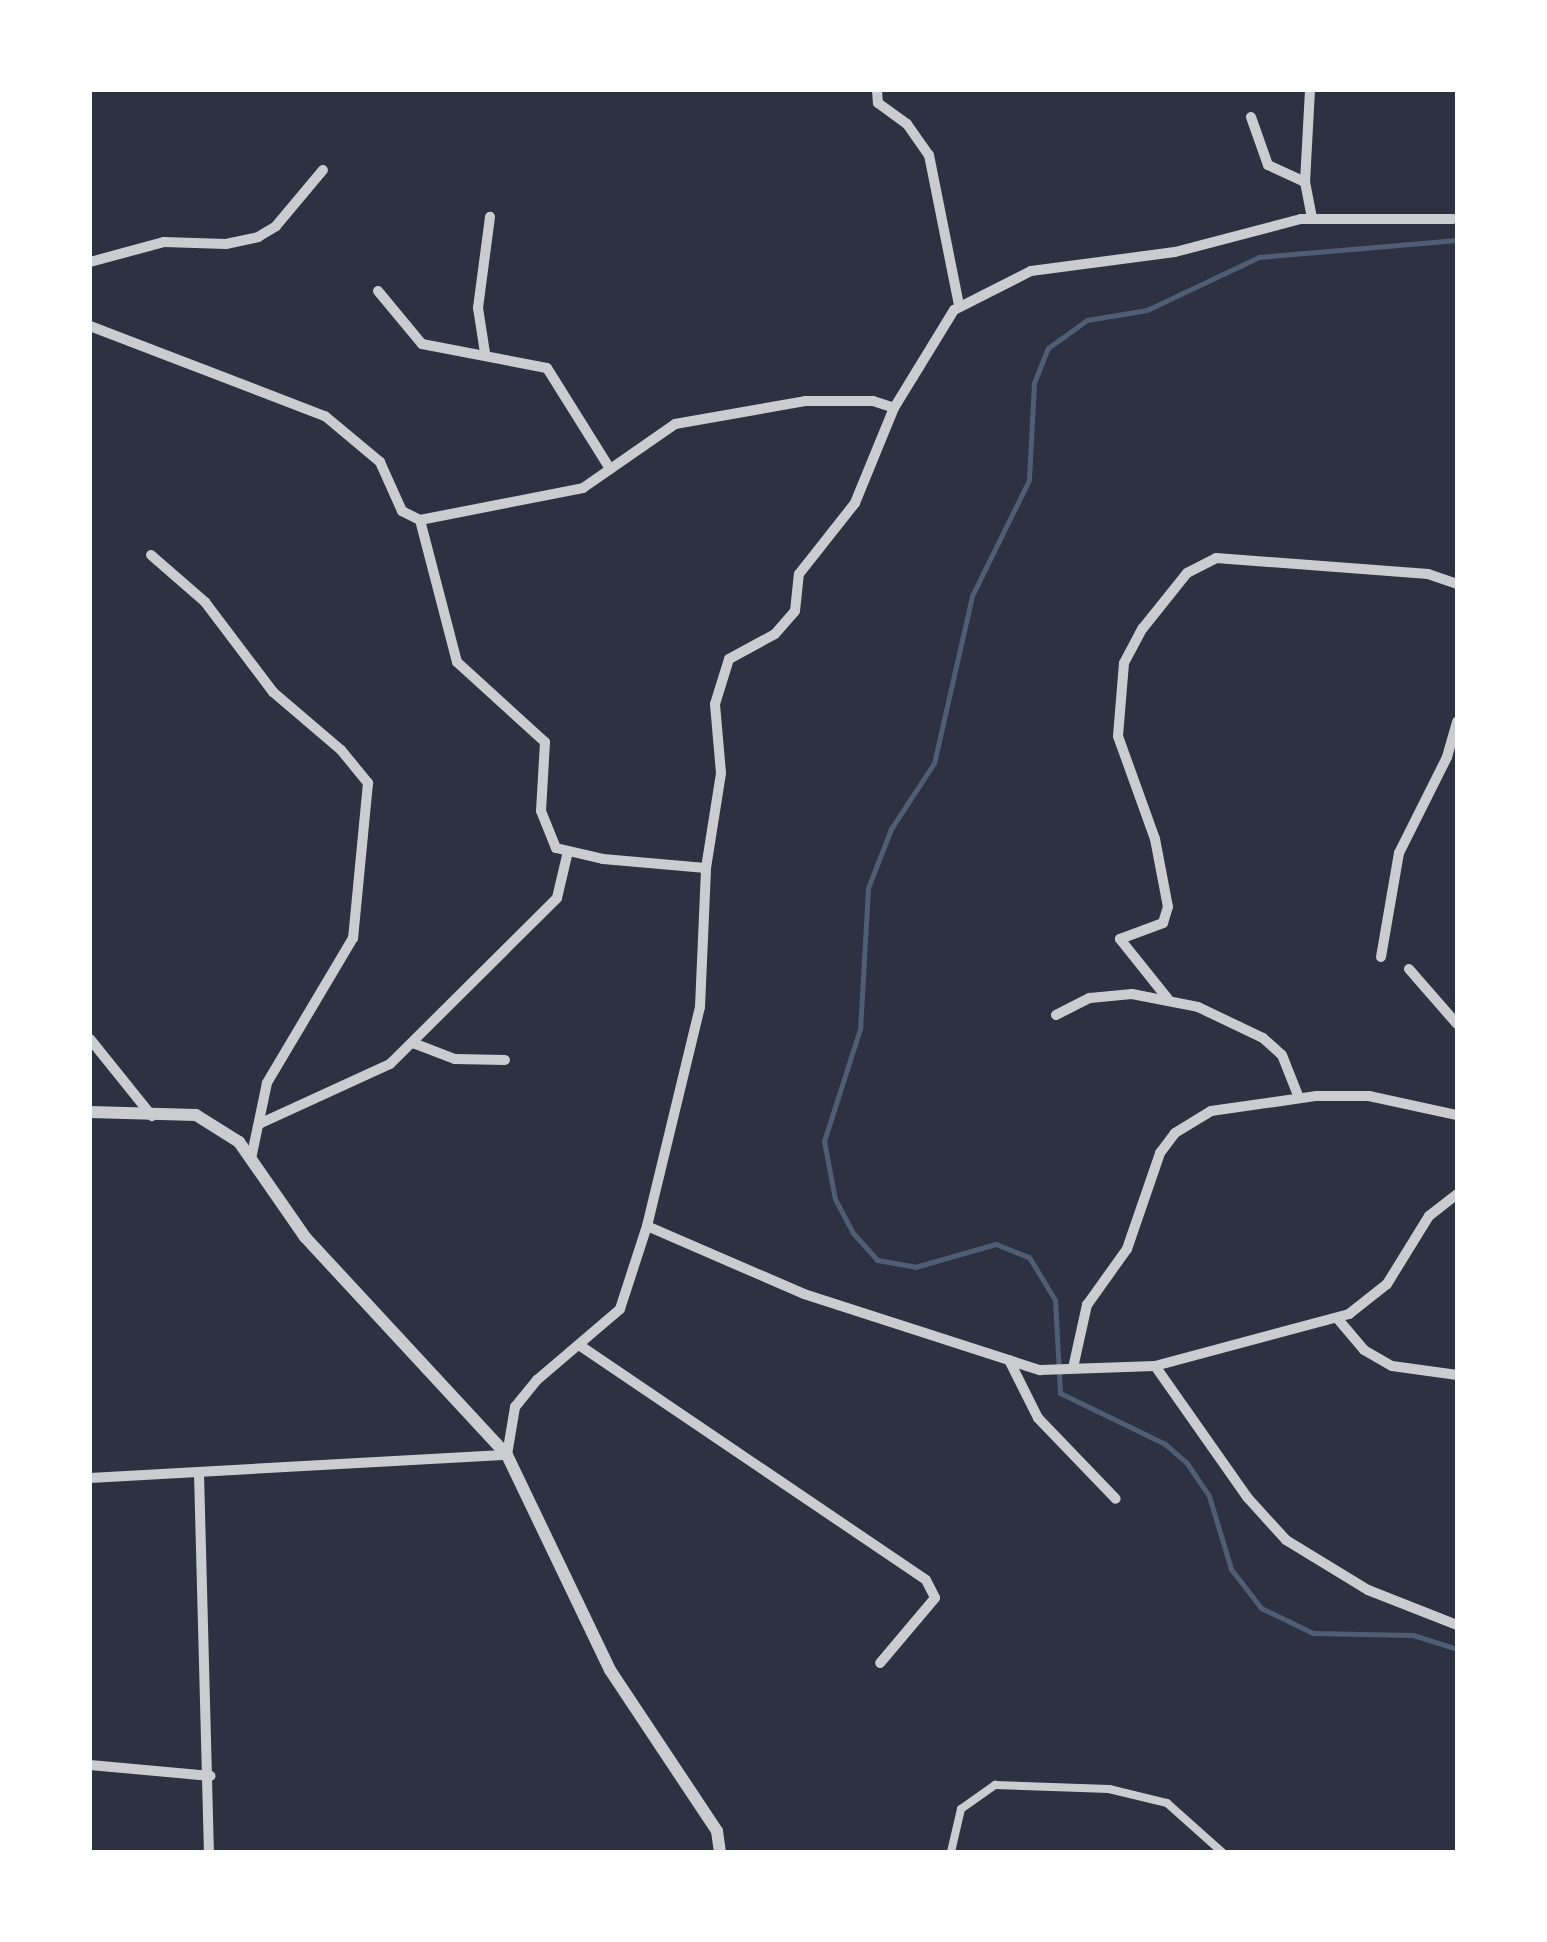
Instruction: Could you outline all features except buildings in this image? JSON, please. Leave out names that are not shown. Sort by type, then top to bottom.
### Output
[{"type":"street","points":[[877,90],[878,103],[908,124],[929,155],[959,305]]},
{"type":"street","points":[[1310,90],[1305,182],[1312,218]]},
{"type":"street","points":[[1251,117],[1268,165],[1305,182]]},
{"type":"street","points":[[90,262],[164,242],[226,244],[258,237],[276,226],[323,170]]},
{"type":"street","points":[[485,352],[478,308],[490,218]]},
{"type":"street","points":[[506,1455],[516,1408],[537,1380],[582,1348],[620,1309],[648,1226],[700,1007],[706,868],[721,774],[715,704],[729,660],[775,634],[795,611],[799,574],[855,503],[894,408],[927,346],[959,305],[1032,271],[1175,252],[1312,218],[1453,219]]},
{"type":"street","points":[[378,291],[422,344],[485,352],[547,368],[610,469]]},
{"type":"street","points":[[90,326],[326,416],[380,462],[402,510],[420,520],[583,488],[674,424],[804,400],[872,400],[894,408]]},
{"type":"street","points":[[420,520],[458,662],[546,742],[544,825],[556,848],[706,868]]},
{"type":"street","points":[[151,555],[205,602],[273,692],[341,750],[368,783],[352,938],[267,1082],[251,1159]]},
{"type":"street","points":[[1168,999],[1120,938],[1163,924],[1168,907],[1155,839],[1118,736],[1124,663],[1143,628],[1187,573],[1216,558],[1428,574],[1457,584]]},
{"type":"street","points":[[1381,957],[1400,852],[1457,721]]},
{"type":"street","points":[[258,1124],[354,1086],[413,1043],[558,898],[568,851]]},
{"type":"street","points":[[1408,970],[1457,1024]]},
{"type":"street","points":[[1056,1015],[1090,998],[1168,999],[1263,1038],[1282,1055],[1299,1098]]},
{"type":"street","points":[[90,1039],[154,1118]]},
{"type":"street","points":[[413,1043],[455,1059],[505,1060]]},
{"type":"street","points":[[1068,1368],[1087,1305],[1127,1249],[1160,1153],[1174,1133],[1211,1111],[1299,1098],[1369,1096],[1457,1115]]},
{"type":"street","points":[[90,1112],[118,1109],[154,1118],[196,1114],[239,1142],[305,1237],[506,1455],[610,1670],[717,1832],[720,1852]]},
{"type":"street","points":[[648,1226],[804,1294],[1040,1370],[1155,1366],[1336,1318],[1387,1284],[1429,1216],[1457,1194]]},
{"type":"street","points":[[1336,1318],[1364,1350],[1392,1366],[1457,1375]]},
{"type":"street","points":[[582,1348],[926,1580],[935,1598],[880,1663]]},
{"type":"street","points":[[1008,1359],[1038,1418],[1116,1499]]},
{"type":"street","points":[[1155,1366],[1247,1497],[1286,1540],[1368,1590],[1457,1625]]},
{"type":"street","points":[[90,1478],[506,1455]]},
{"type":"street","points":[[198,1472],[211,1776],[210,1852]]},
{"type":"street","points":[[90,1765],[211,1776]]},
{"type":"street","points":[[952,1852],[961,1809],[995,1785],[1014,1785],[1109,1789],[1167,1802],[1222,1852]]},
{"type":"waterway","points":[[1457,240],[1259,257],[1147,310],[1087,320],[1048,348],[1034,383],[1029,480],[972,596],[934,763],[891,829],[868,888],[860,1029],[824,1141],[835,1199],[853,1233],[877,1260],[915,1267],[996,1244],[1029,1257],[1055,1300],[1060,1393],[1165,1444],[1186,1462],[1209,1496],[1231,1569],[1261,1608],[1313,1633],[1413,1635],[1457,1649]]}]
